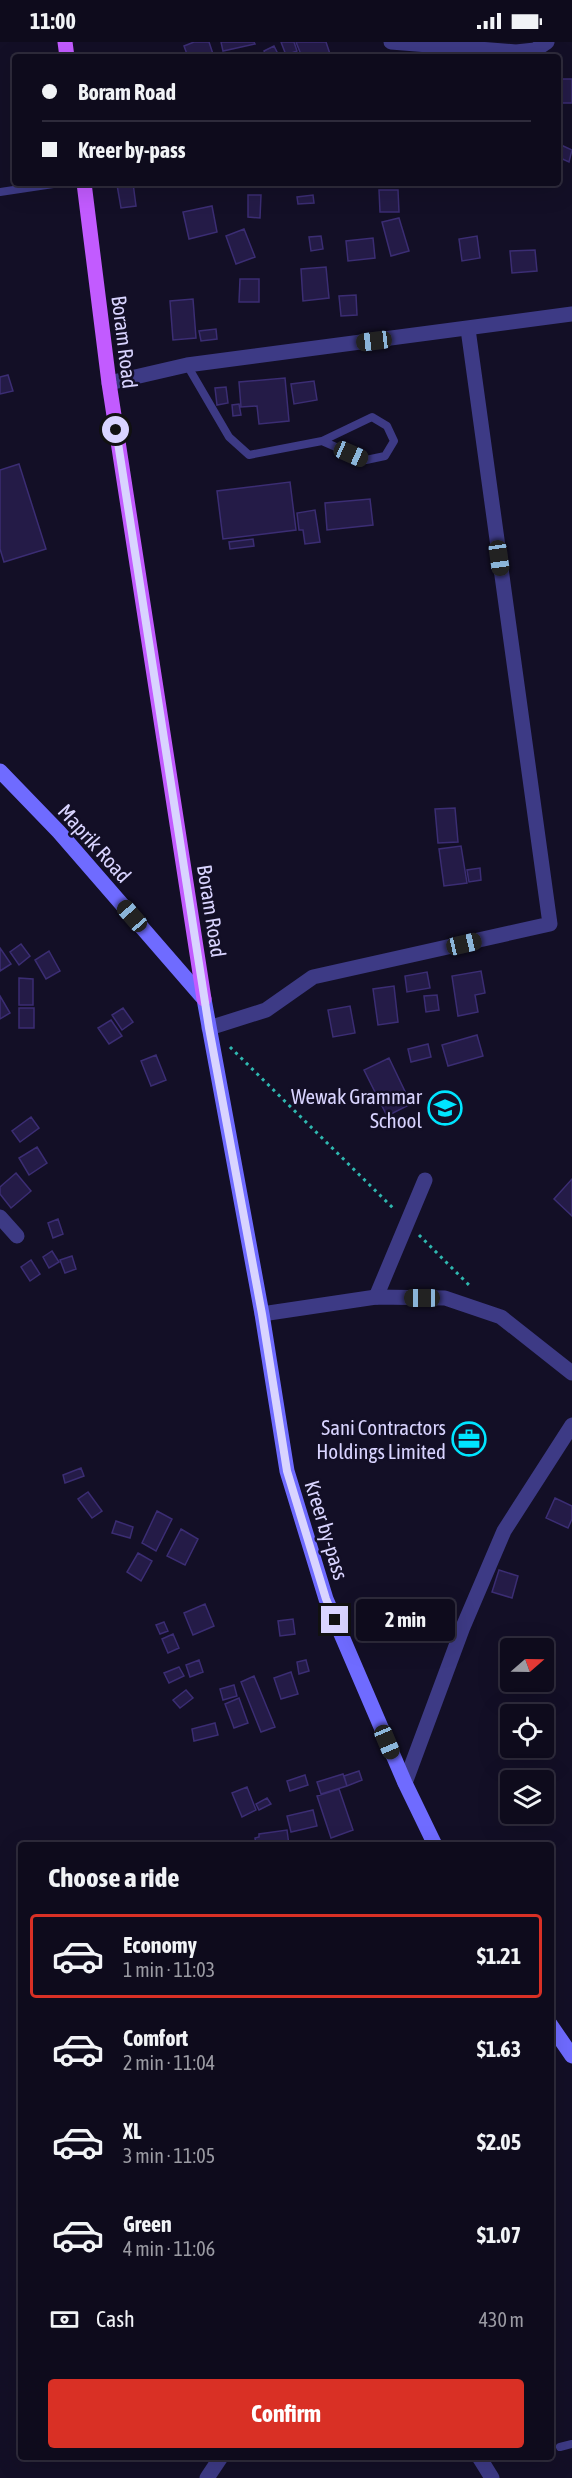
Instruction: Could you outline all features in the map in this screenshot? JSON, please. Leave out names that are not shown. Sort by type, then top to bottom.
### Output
[{"type":"main road","name":"Boram Road","points":[[84,186],[109,383],[204,999],[262,1314]]},
{"type":"main road","name":"Maprik Road","points":[[0,771],[59,832],[204,999]]},
{"type":"main road","name":"Kreer by-pass","points":[[262,1314],[287,1471],[326,1599],[431,1842]]},
{"type":"main road","points":[[554,2030],[572,2056]]},
{"type":"street","points":[[391,42],[516,52],[535,50],[547,42]]},
{"type":"street","points":[[109,383],[187,366],[572,314]]},
{"type":"street","points":[[209,1028],[266,1010],[313,977],[550,924],[468,329]]},
{"type":"street","points":[[376,1297],[425,1180]]},
{"type":"street","points":[[0,1217],[17,1236]]},
{"type":"street","points":[[262,1314],[376,1297],[445,1298],[501,1317],[572,1373]]},
{"type":"street","points":[[405,1783],[464,1627],[504,1531],[572,1425]]},
{"type":"street","points":[[207,2478],[219,2460]]},
{"type":"street","points":[[481,2460],[492,2478]]},
{"type":"lane","points":[[0,192],[40,186]]},
{"type":"lane","points":[[187,366],[229,437],[249,455],[322,441],[372,417],[387,426],[394,441],[385,456],[366,460],[322,441]]},
{"type":"lane","points":[[560,2447],[572,2444]]},
{"type":"path","points":[[209,1028],[255,1070],[394,1210]]},
{"type":"path","points":[[419,1235],[476,1293]]},
{"type":"building","points":[[194,42],[209,42],[213,54],[187,54],[184,46]]},
{"type":"building","points":[[221,42],[254,42],[255,44],[223,51]]},
{"type":"building","points":[[281,42],[294,42],[297,51],[286,54]]},
{"type":"building","points":[[296,42],[326,42],[330,54],[301,54]]},
{"type":"building","points":[[274,46],[278,54],[265,54],[264,51]]},
{"type":"building","points":[[561,79],[572,79],[572,103],[561,103]]},
{"type":"building","points":[[561,145],[572,150],[569,162],[561,158]]},
{"type":"building","points":[[117,186],[133,186],[136,206],[121,208]]},
{"type":"building","points":[[379,190],[398,190],[399,212],[380,212]]},
{"type":"building","points":[[248,195],[261,195],[260,218],[248,217]]},
{"type":"building","points":[[313,195],[314,203],[298,204],[297,197]]},
{"type":"building","points":[[212,206],[217,232],[189,239],[183,212]]},
{"type":"building","points":[[399,218],[409,251],[391,256],[382,222]]},
{"type":"building","points":[[244,229],[255,257],[236,264],[226,236]]},
{"type":"building","points":[[321,236],[323,249],[311,251],[309,237]]},
{"type":"building","points":[[477,236],[480,258],[462,261],[459,239]]},
{"type":"building","points":[[373,238],[375,258],[348,261],[346,241]]},
{"type":"building","points":[[535,250],[537,271],[512,273],[510,251]]},
{"type":"building","points":[[326,267],[329,298],[303,301],[301,269]]},
{"type":"building","points":[[240,279],[259,279],[259,302],[239,302]]},
{"type":"building","points":[[356,295],[357,315],[341,316],[339,296]]},
{"type":"building","points":[[193,299],[196,338],[173,340],[170,301]]},
{"type":"building","points":[[216,329],[217,339],[201,341],[199,331]]},
{"type":"building","points":[[8,375],[13,391],[0,394],[0,377]]},
{"type":"building","points":[[285,378],[289,421],[259,424],[257,406],[241,407],[239,382]]},
{"type":"building","points":[[314,381],[317,400],[294,404],[291,384]]},
{"type":"building","points":[[226,387],[228,403],[217,405],[215,388]]},
{"type":"building","points":[[239,404],[241,415],[233,416],[232,405]]},
{"type":"building","points":[[19,464],[46,549],[4,562],[0,549],[0,470]]},
{"type":"building","points":[[290,482],[296,530],[223,539],[217,491]]},
{"type":"building","points":[[370,499],[373,525],[327,530],[325,503]]},
{"type":"building","points":[[315,510],[320,542],[305,544],[303,530],[299,530],[297,513]]},
{"type":"building","points":[[253,539],[254,546],[230,549],[229,542]]},
{"type":"building","points":[[455,808],[458,842],[438,843],[435,809]]},
{"type":"building","points":[[461,846],[467,883],[444,886],[439,849]]},
{"type":"building","points":[[480,868],[481,880],[469,882],[467,870]]},
{"type":"building","points":[[21,944],[30,956],[19,965],[10,952]]},
{"type":"building","points":[[0,948],[11,964],[0,971]]},
{"type":"building","points":[[49,951],[60,971],[46,979],[35,960]]},
{"type":"building","points":[[481,971],[485,993],[475,995],[478,1012],[458,1016],[452,976]]},
{"type":"building","points":[[427,972],[430,988],[407,992],[405,976]]},
{"type":"building","points":[[19,978],[33,979],[33,1005],[19,1005]]},
{"type":"building","points":[[394,986],[398,1022],[378,1025],[373,989]]},
{"type":"building","points":[[437,995],[439,1010],[426,1012],[424,996]]},
{"type":"building","points":[[0,996],[10,1013],[0,1019]]},
{"type":"building","points":[[350,1006],[355,1033],[333,1037],[328,1010]]},
{"type":"building","points":[[19,1008],[34,1008],[34,1028],[19,1028]]},
{"type":"building","points":[[123,1008],[133,1022],[122,1030],[112,1015]]},
{"type":"building","points":[[111,1020],[122,1036],[109,1044],[98,1028]]},
{"type":"building","points":[[477,1035],[483,1056],[448,1066],[442,1045]]},
{"type":"building","points":[[428,1044],[431,1057],[411,1062],[408,1049]]},
{"type":"building","points":[[156,1055],[166,1080],[151,1086],[141,1061]]},
{"type":"building","points":[[389,1058],[411,1104],[387,1116],[364,1070]]},
{"type":"building","points":[[31,1117],[39,1128],[20,1142],[12,1131]]},
{"type":"building","points":[[37,1147],[47,1163],[29,1175],[19,1158]]},
{"type":"building","points":[[16,1173],[31,1191],[11,1208],[0,1194],[0,1187]]},
{"type":"building","points":[[572,1179],[572,1216],[554,1199]]},
{"type":"building","points":[[58,1219],[63,1234],[53,1238],[48,1223]]},
{"type":"building","points":[[52,1251],[59,1262],[49,1268],[43,1257]]},
{"type":"building","points":[[72,1256],[76,1269],[65,1273],[60,1260]]},
{"type":"building","points":[[31,1260],[40,1274],[30,1281],[21,1267]]},
{"type":"building","points":[[81,1468],[84,1476],[65,1483],[63,1475]]},
{"type":"building","points":[[88,1492],[102,1511],[92,1518],[78,1499]]},
{"type":"building","points":[[555,1498],[572,1506],[572,1519],[568,1528],[546,1518]]},
{"type":"building","points":[[157,1511],[172,1519],[156,1551],[142,1543]]},
{"type":"building","points":[[116,1521],[133,1527],[130,1538],[112,1533]]},
{"type":"building","points":[[181,1529],[198,1539],[185,1565],[167,1556]]},
{"type":"building","points":[[138,1553],[152,1561],[141,1581],[127,1572]]},
{"type":"building","points":[[499,1570],[518,1576],[512,1598],[492,1592]]},
{"type":"building","points":[[205,1604],[214,1626],[193,1635],[184,1613]]},
{"type":"building","points":[[293,1619],[295,1634],[280,1636],[278,1621]]},
{"type":"building","points":[[164,1622],[168,1631],[160,1634],[156,1625]]},
{"type":"building","points":[[173,1634],[179,1648],[168,1653],[162,1639]]},
{"type":"building","points":[[199,1660],[203,1672],[190,1677],[186,1665]]},
{"type":"building","points":[[306,1660],[309,1671],[299,1674],[297,1662]]},
{"type":"building","points":[[179,1667],[184,1676],[169,1683],[164,1673]]},
{"type":"building","points":[[291,1672],[298,1694],[281,1699],[274,1678]]},
{"type":"building","points":[[254,1676],[275,1727],[261,1732],[241,1682]]},
{"type":"building","points":[[234,1685],[237,1696],[223,1700],[220,1689]]},
{"type":"building","points":[[186,1690],[193,1698],[180,1708],[173,1700]]},
{"type":"building","points":[[239,1698],[248,1723],[234,1728],[225,1704]]},
{"type":"building","points":[[215,1723],[218,1735],[194,1741],[192,1729]]},
{"type":"building","points":[[359,1771],[362,1780],[347,1786],[344,1776]]},
{"type":"building","points":[[343,1774],[347,1786],[321,1794],[317,1782]]},
{"type":"building","points":[[305,1775],[308,1785],[290,1791],[287,1781]]},
{"type":"building","points":[[247,1787],[256,1810],[242,1817],[232,1793]]},
{"type":"building","points":[[339,1789],[353,1830],[331,1838],[317,1796]]},
{"type":"building","points":[[267,1798],[271,1804],[259,1810],[256,1804]]},
{"type":"building","points":[[313,1810],[317,1826],[291,1832],[287,1816]]},
{"type":"building","points":[[287,1830],[289,1842],[256,1842],[255,1838],[259,1837],[259,1834]]},
{"type":"place","name":"Wewak Grammar School","points":[[445,1108]]},
{"type":"place","name":"Sani Contractors Holdings Limited","points":[[469,1439]]},
{"type":"route","points":[[116,430],[209,1028],[262,1314],[287,1471],[326,1599],[335,1620]]}]
